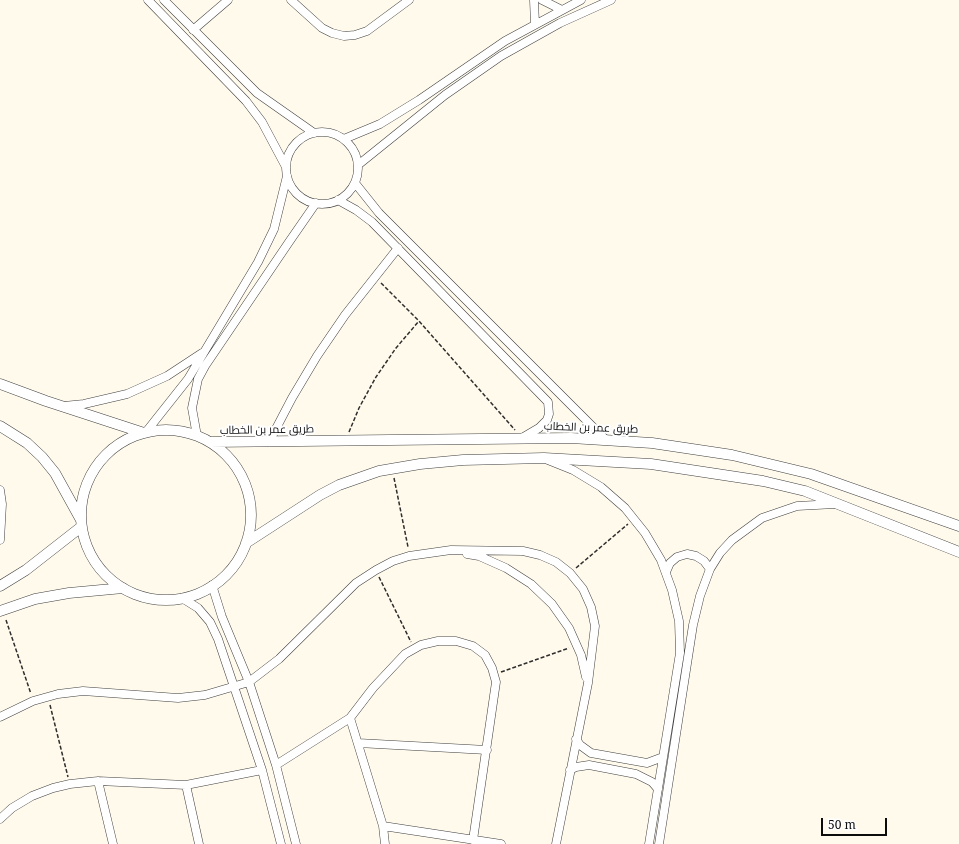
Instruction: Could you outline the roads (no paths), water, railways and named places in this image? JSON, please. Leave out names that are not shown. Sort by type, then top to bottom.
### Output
[{"type":"street","points":[[148,0],[246,101],[262,122],[286,167]]},
{"type":"street","points":[[164,0],[257,93],[314,133]]},
{"type":"street","points":[[193,30],[228,0]]},
{"type":"street","points":[[291,0],[322,28],[332,33],[344,36],[356,35],[367,31],[409,0]]},
{"type":"street","points":[[534,0],[535,24]]},
{"type":"street","points":[[542,0],[562,10]]},
{"type":"street","points":[[344,139],[366,131],[400,112],[470,63],[535,24],[581,0]]},
{"type":"street","points":[[358,165],[445,95],[501,56],[560,23],[611,0]]},
{"type":"street","points":[[314,133],[330,133],[344,139],[354,151],[358,165],[355,183],[345,196],[331,203],[310,202],[298,194],[289,183],[287,176],[287,160],[294,145],[306,136],[314,133]]},
{"type":"street","points":[[145,432],[179,392],[266,246],[279,212],[287,176]]},
{"type":"street","points":[[355,183],[379,214],[606,440]]},
{"type":"street","points":[[338,200],[364,215],[548,402],[550,408],[547,420],[539,428],[522,438]]},
{"type":"street","points":[[197,436],[192,408],[198,379],[205,366],[316,203]]},
{"type":"street","points":[[270,442],[292,398],[317,356],[374,276],[398,248]]},
{"type":"street","points":[[62,406],[106,400],[134,392],[168,376],[204,351]]},
{"type":"street","points":[[0,384],[62,406],[145,432]]},
{"type":"street","points":[[0,426],[27,444],[42,457],[55,473],[81,523],[91,556],[100,568],[123,588],[152,598],[182,598],[212,585],[232,567],[246,543],[250,524],[250,512],[246,487],[238,469],[226,454],[210,442],[197,436],[172,430],[145,432],[122,442],[104,456],[90,475],[82,496],[81,523],[26,570],[0,586]]},
{"type":"street","name":"طريق عمر بن الخطاب","points":[[210,442],[522,438],[606,440],[692,448],[772,464],[811,474],[959,526]]},
{"type":"street","points":[[246,543],[320,495],[359,478],[392,468],[463,460],[544,458],[651,464],[770,482],[805,491],[959,552]]},
{"type":"street","points":[[544,458],[573,470],[601,487],[625,508],[645,533],[661,560],[672,590],[679,621],[680,653],[649,844]]},
{"type":"street","points":[[0,490],[2,504],[0,540]]},
{"type":"street","points":[[659,844],[693,625],[700,596],[710,569],[720,553],[732,540],[762,518],[796,506],[836,504]]},
{"type":"street","points":[[450,550],[479,556],[506,568],[531,584],[552,604],[569,628],[581,655],[588,683]]},
{"type":"street","points":[[0,718],[33,701],[83,691],[178,698],[205,695],[234,685],[249,682],[285,654],[356,583],[376,570],[410,556],[450,550],[523,551],[545,557],[556,562],[570,573],[582,589],[588,601],[595,626],[588,683],[556,844]]},
{"type":"street","points":[[666,572],[670,563],[677,557],[687,554],[696,556],[704,561],[710,569]]},
{"type":"street","points":[[212,585],[222,617],[249,682],[276,765],[296,844]]},
{"type":"street","points":[[1,611],[35,599],[62,594],[123,588]]},
{"type":"street","points":[[182,598],[198,608],[210,622],[234,685],[262,770],[281,844]]},
{"type":"street","points":[[276,765],[350,718],[388,670],[405,654],[421,645],[438,641],[456,641],[473,646],[485,655],[492,668],[495,690],[473,840]]},
{"type":"street","points":[[350,718],[383,826],[386,844]]},
{"type":"street","points":[[576,740],[591,753],[647,763],[663,757]]},
{"type":"street","points":[[358,742],[487,750]]},
{"type":"street","points":[[570,770],[576,767],[589,765],[636,774],[652,782],[658,789]]},
{"type":"street","points":[[0,819],[12,808],[32,796],[53,788],[70,784],[98,781],[186,785],[262,770]]},
{"type":"street","points":[[98,781],[113,844]]},
{"type":"street","points":[[186,785],[199,844]]},
{"type":"street","points":[[383,826],[501,844]]}]
